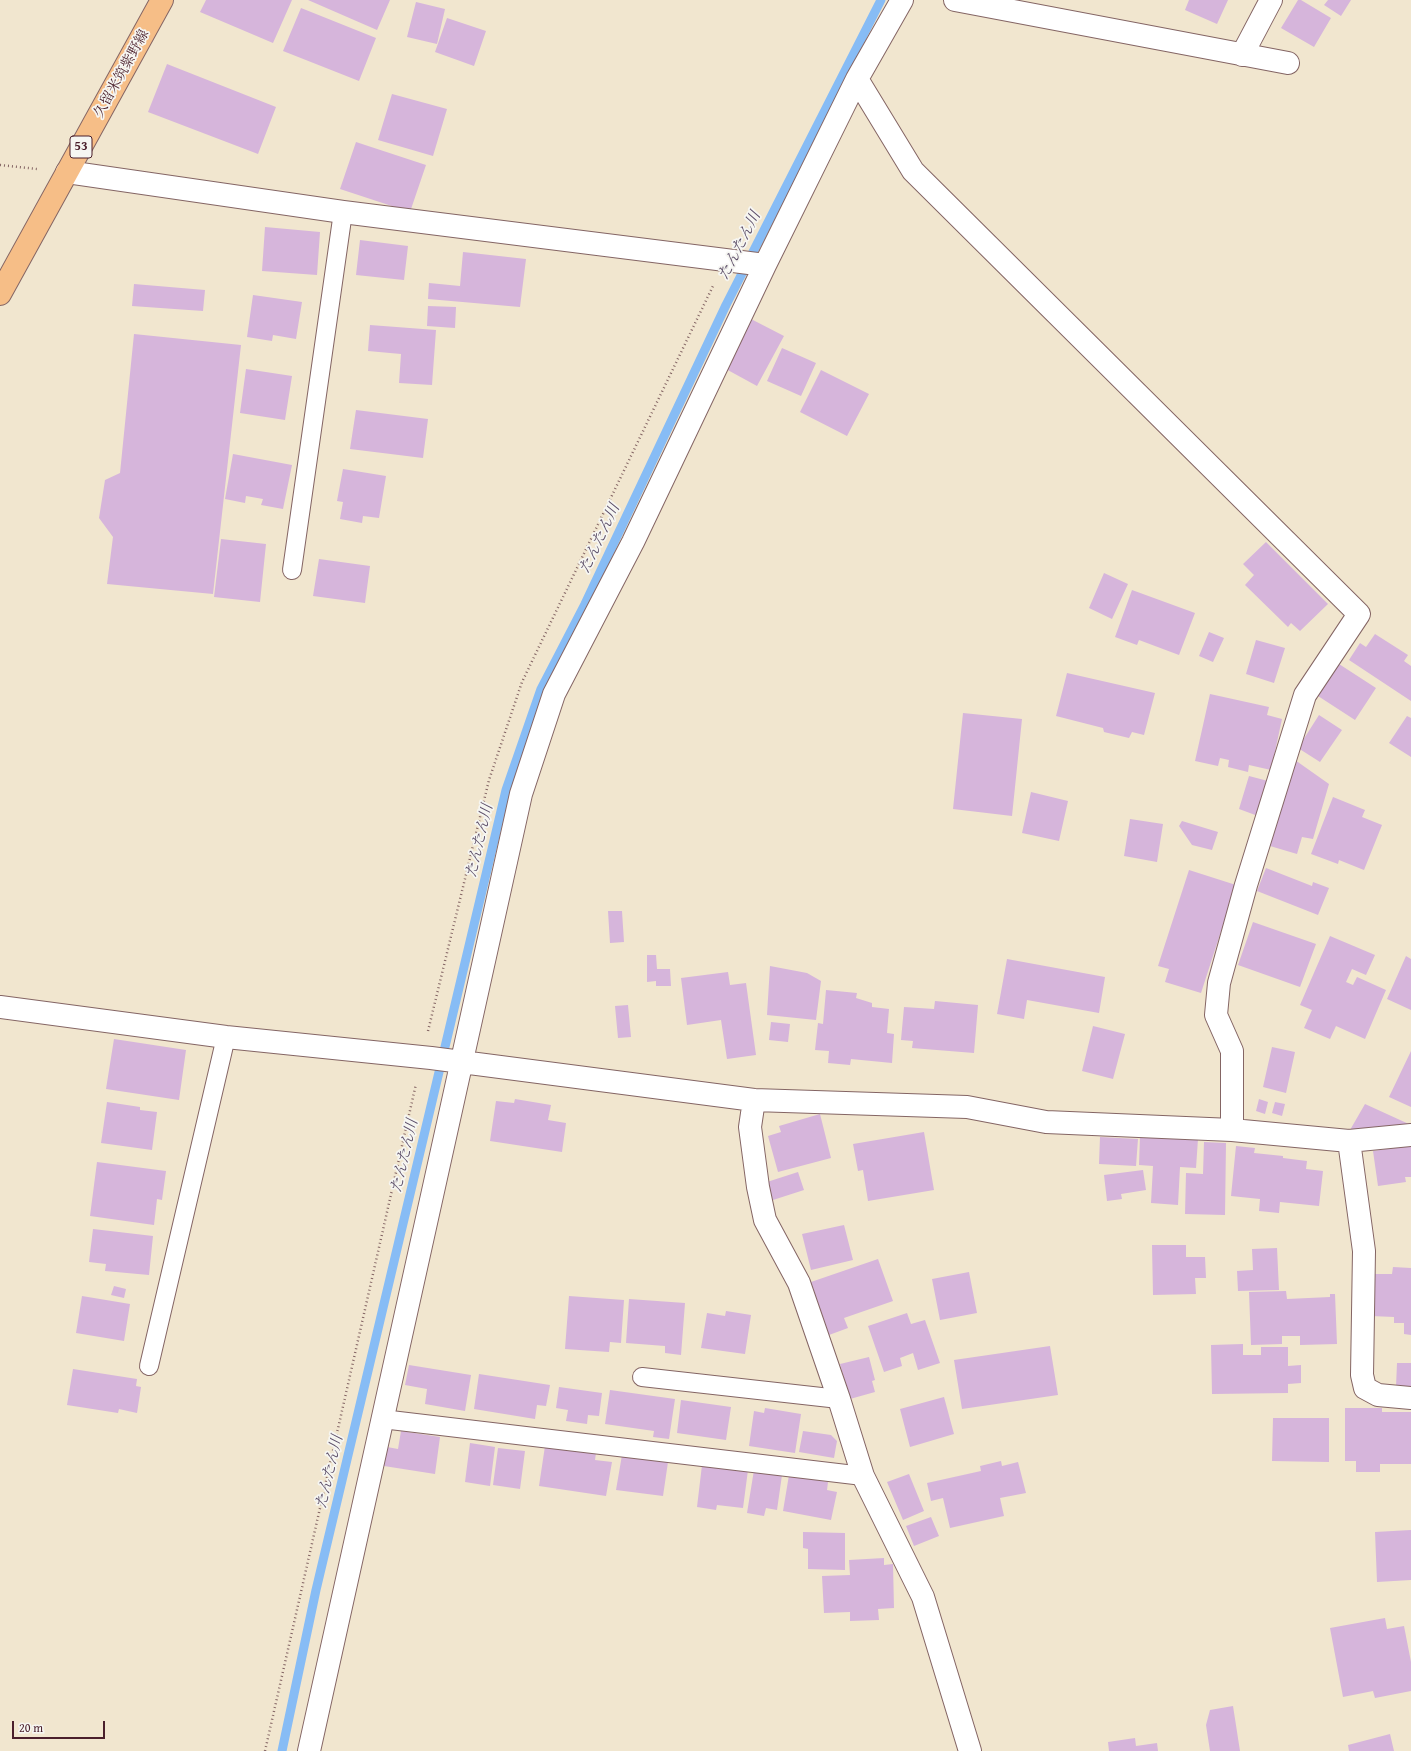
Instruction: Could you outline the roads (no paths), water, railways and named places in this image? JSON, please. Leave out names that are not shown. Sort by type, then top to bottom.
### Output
[{"type":"main road","name":"久留米筑紫野線","points":[[0,294],[162,0]]},
{"type":"street","points":[[309,1751],[382,1419],[448,1060],[521,794],[554,694],[633,542],[765,265],[857,79],[902,0]]},
{"type":"street","points":[[955,0],[1288,63]]},
{"type":"street","points":[[1242,55],[1271,0]]},
{"type":"street","points":[[857,79],[913,170],[1359,614],[1305,696],[1246,886],[1219,983],[1216,1015],[1232,1051],[1232,1130]]},
{"type":"street","points":[[68,172],[343,212],[765,265]]},
{"type":"street","points":[[0,1007],[226,1037],[448,1060],[754,1100],[966,1106],[1046,1122],[1232,1130],[1349,1141],[1411,1135]]},
{"type":"street","points":[[754,1100],[750,1127],[758,1187],[765,1220],[799,1283],[839,1398],[863,1476],[923,1597],[970,1751]]},
{"type":"street","points":[[1349,1141],[1364,1251],[1362,1375],[1365,1388],[1378,1395],[1411,1398]]},
{"type":"lane","points":[[292,570],[343,212]]},
{"type":"lane","points":[[149,1366],[226,1037]]},
{"type":"lane","points":[[642,1377],[839,1398]]},
{"type":"lane","points":[[382,1419],[863,1476]]},
{"type":"waterway","name":"たんたん川","points":[[282,1751],[316,1590],[506,790],[541,689],[585,604],[726,305],[881,0]]}]
